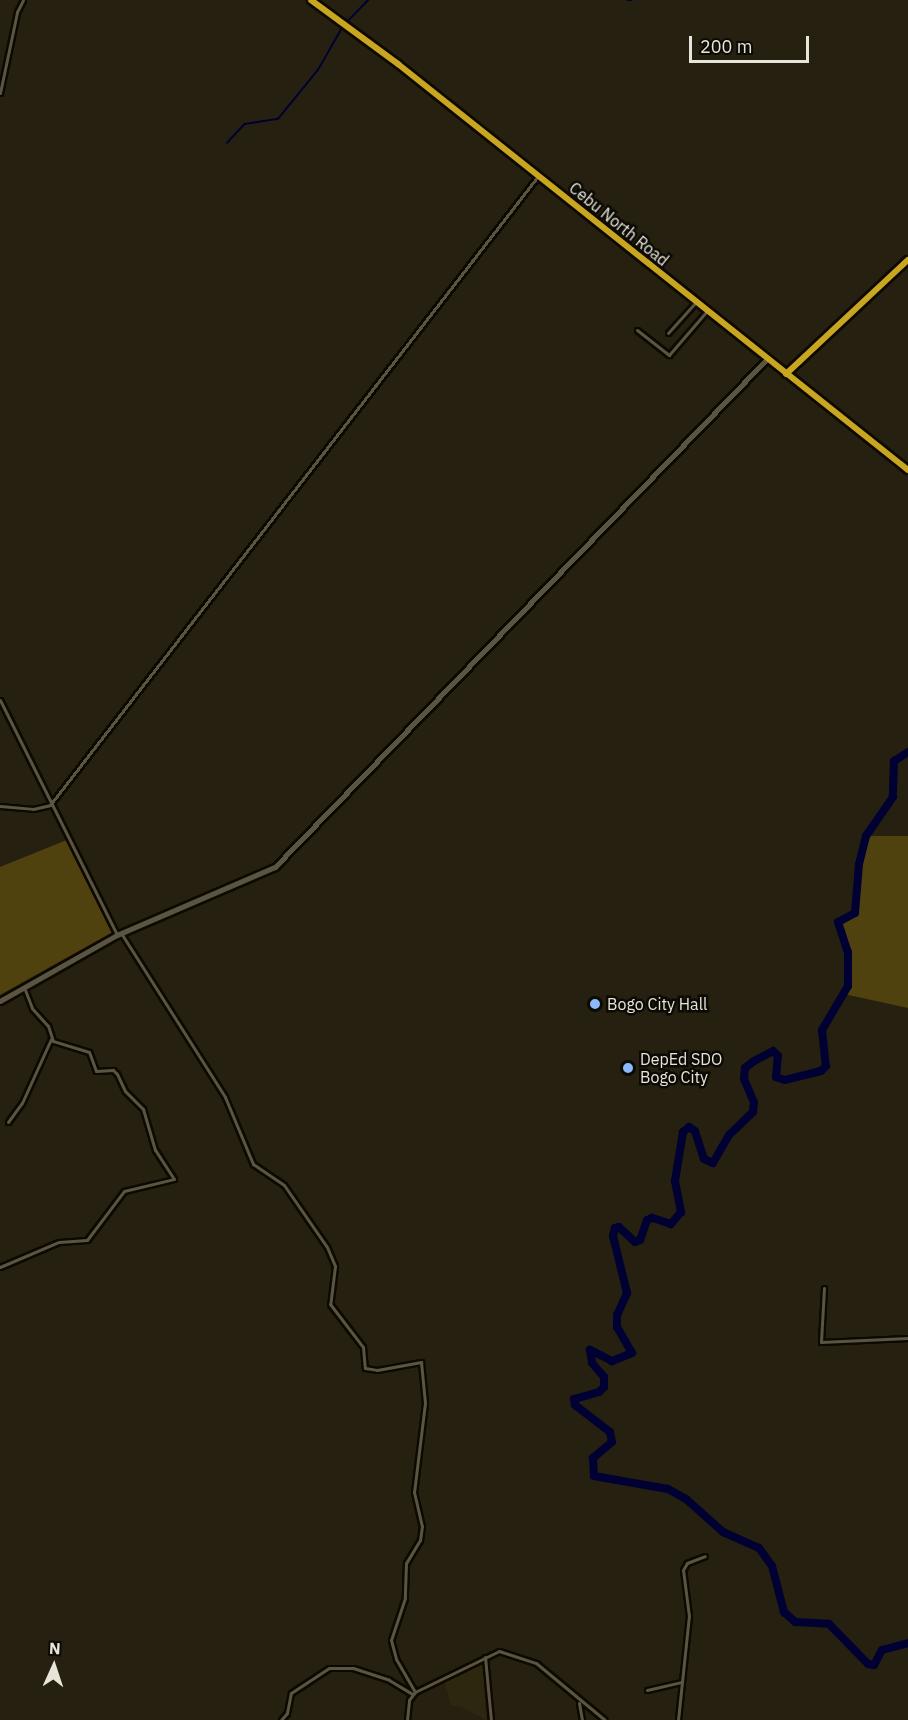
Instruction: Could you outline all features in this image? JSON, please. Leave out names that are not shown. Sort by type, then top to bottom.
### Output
[{"type":"highway","name":"Cebu North Road","points":[[311,0],[398,64],[908,470]]},
{"type":"highway","points":[[786,374],[908,260]]},
{"type":"street","points":[[0,93],[17,12],[23,0]]},
{"type":"street","points":[[0,806],[33,809],[50,804],[538,176]]},
{"type":"street","points":[[668,333],[696,302]]},
{"type":"street","points":[[637,330],[669,355],[707,311]]},
{"type":"street","points":[[0,1001],[119,934],[257,878],[288,855],[767,359]]},
{"type":"street","points":[[0,700],[32,759],[50,804],[73,840],[119,934],[225,1097],[253,1164],[284,1185],[327,1247],[335,1266],[330,1304],[363,1347],[365,1368],[377,1370],[421,1362],[425,1403],[414,1492],[422,1526],[420,1540],[406,1563],[405,1598],[392,1640],[396,1659],[414,1693],[407,1720]]},
{"type":"street","points":[[0,1267],[59,1242],[87,1240],[124,1191],[174,1179],[155,1150],[143,1109],[125,1091],[117,1074],[113,1070],[96,1071],[89,1052],[53,1041],[53,1036],[32,1008],[24,987]]},
{"type":"street","points":[[8,1122],[22,1103],[53,1036]]},
{"type":"street","points":[[166,1181],[168,1172]]},
{"type":"street","points":[[824,1288],[821,1342],[908,1338]]},
{"type":"street","points":[[678,1720],[689,1616],[683,1570],[687,1563],[705,1556]]},
{"type":"street","points":[[414,1693],[500,1651],[528,1659],[578,1701],[605,1720]]},
{"type":"street","points":[[485,1657],[491,1720]]},
{"type":"street","points":[[281,1720],[287,1713],[291,1693],[329,1668],[353,1668],[389,1680],[414,1693]]},
{"type":"street","points":[[648,1690],[682,1682]]},
{"type":"street","points":[[578,1701],[582,1720]]},
{"type":"shaded area","points":[[866,836],[908,836],[908,1008],[844,994],[848,952],[837,927],[838,922],[855,913],[859,864]]},
{"type":"shaded area","points":[[69,839],[113,932],[0,995],[0,867]]},
{"type":"shaded area","points":[[483,1660],[486,1720],[460,1706],[451,1706],[444,1680]]},
{"type":"waterway","points":[[347,22],[368,0]]},
{"type":"waterway","points":[[227,143],[245,124],[278,119],[318,70],[342,28]]},
{"type":"waterway","points":[[908,752],[894,761],[893,797],[866,836],[859,864],[855,913],[838,922],[848,952],[848,986],[822,1030],[826,1066],[821,1071],[785,1080],[776,1077],[778,1056],[773,1051],[745,1068],[744,1079],[754,1102],[753,1112],[729,1135],[713,1163],[704,1159],[695,1131],[689,1127],[683,1132],[675,1181],[681,1212],[671,1224],[652,1218],[647,1220],[640,1240],[635,1242],[619,1227],[615,1228],[613,1236],[627,1293],[617,1315],[617,1327],[632,1353],[612,1361],[590,1350],[592,1363],[604,1377],[604,1387],[599,1392],[574,1399],[575,1405],[610,1432],[612,1442],[593,1458],[594,1476],[668,1489],[686,1499],[723,1532],[759,1548],[772,1566],[784,1612],[795,1622],[829,1624],[868,1664],[874,1665],[882,1650],[908,1643]]},
{"type":"place","name":"Bogo City Hall","points":[[595,1004]]},
{"type":"place","name":"DepEd SDO Bogo City","points":[[628,1068]]}]
